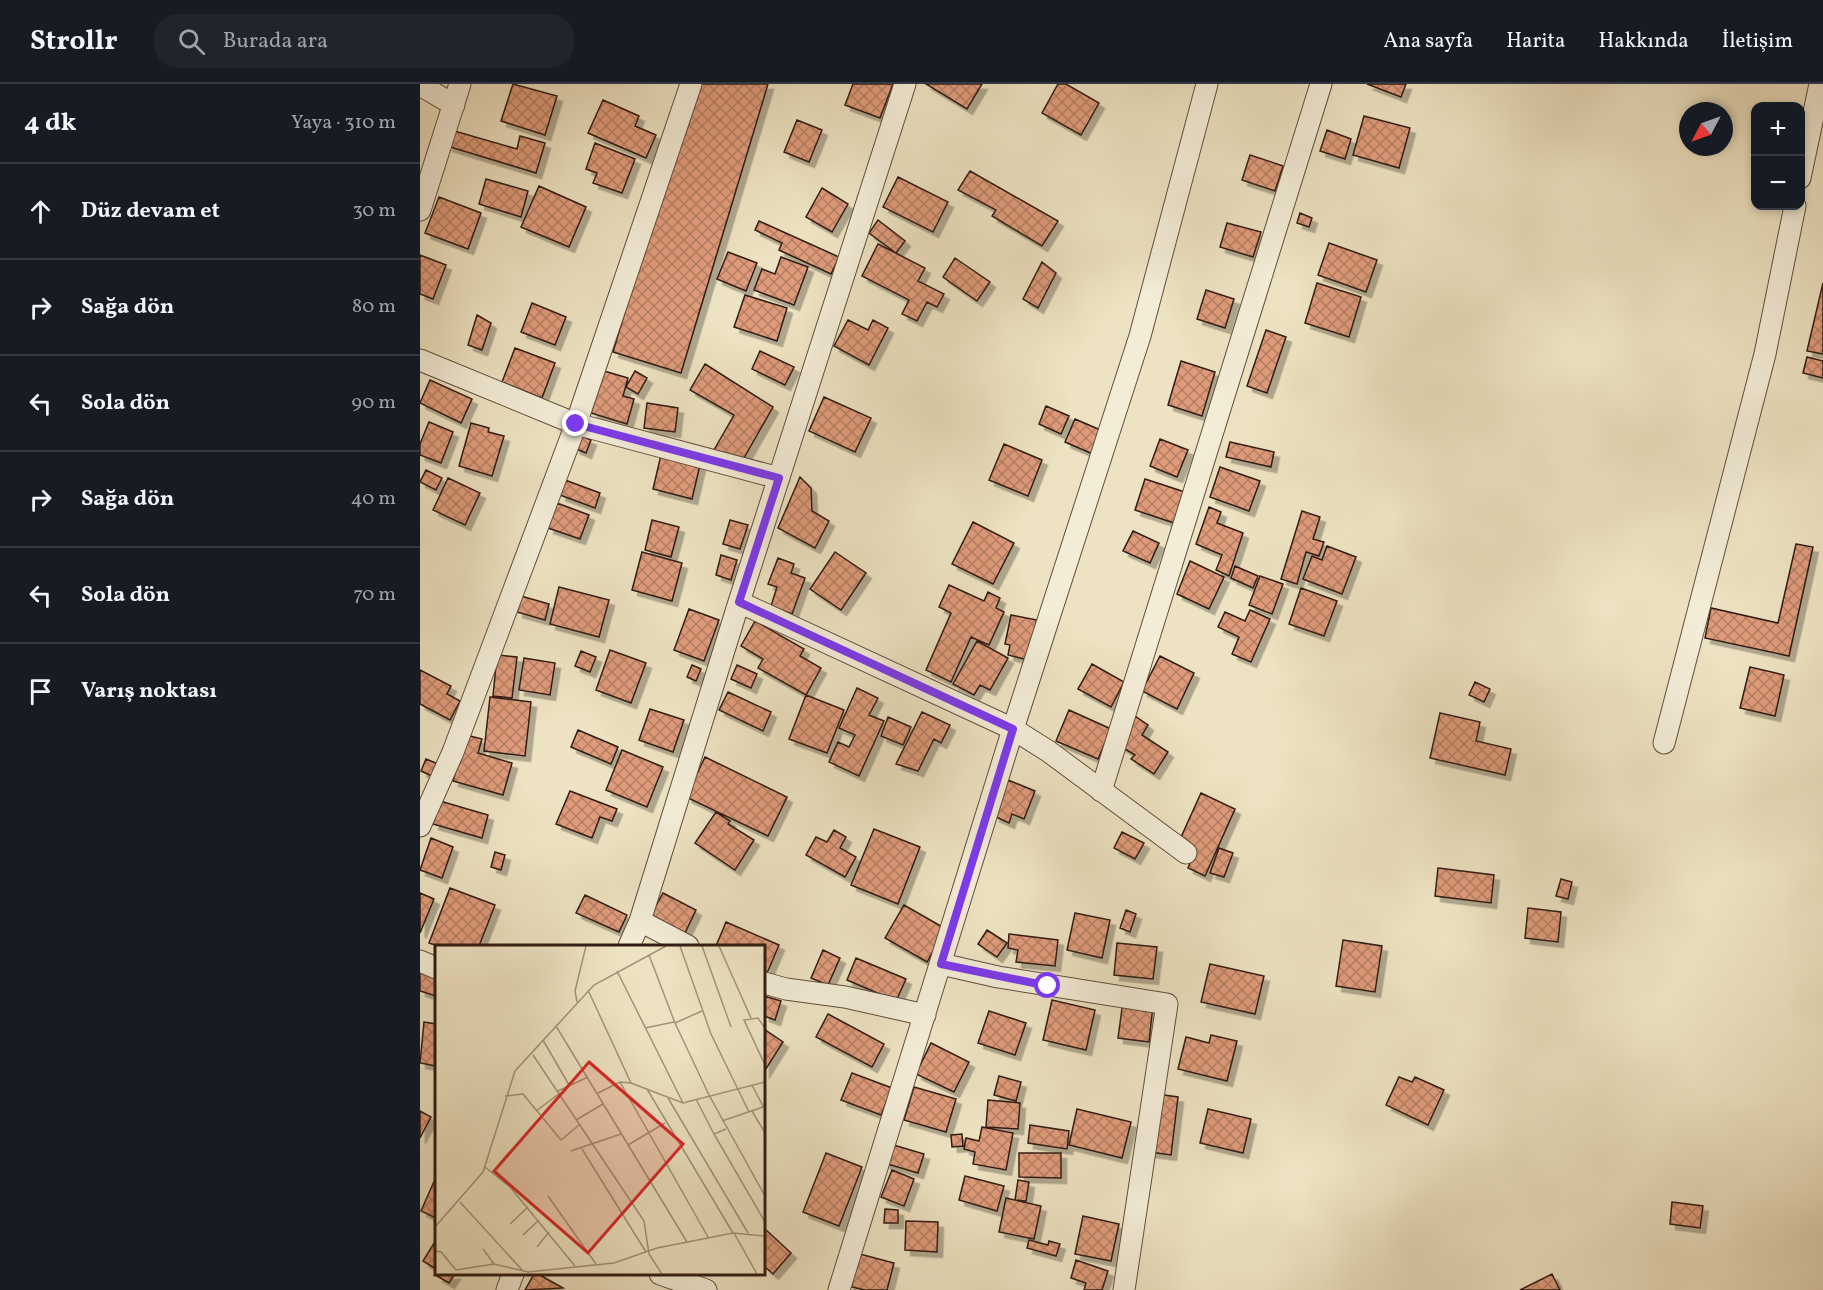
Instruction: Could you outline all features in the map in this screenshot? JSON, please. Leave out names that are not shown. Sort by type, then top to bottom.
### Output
[{"type":"street","points":[[420,210],[460,84]]},
{"type":"street","points":[[420,826],[453,752],[576,424],[691,84]]},
{"type":"street","points":[[629,945],[640,921],[739,602],[905,84]]},
{"type":"street","points":[[839,1290],[1013,729],[1140,336],[1207,84]]},
{"type":"street","points":[[1101,790],[1321,84]]},
{"type":"street","points":[[1805,156],[1820,84]]},
{"type":"street","points":[[420,85],[454,105]]},
{"type":"street","points":[[1664,742],[1765,354],[1794,210]]},
{"type":"street","points":[[420,360],[576,424],[779,478]]},
{"type":"street","points":[[739,602],[1013,729],[1186,853]]},
{"type":"street","points":[[640,921],[686,945]]},
{"type":"street","points":[[420,961],[435,968]]},
{"type":"street","points":[[941,964],[998,977],[1167,1004],[1124,1290]]},
{"type":"street","points":[[765,983],[786,989],[845,997],[925,1015]]},
{"type":"street","points":[[507,1290],[513,1275]]},
{"type":"street","points":[[663,1275],[706,1290]]},
{"type":"building","points":[[513,84],[557,96],[545,135],[501,121]]},
{"type":"building","points":[[693,84],[768,84],[681,373],[613,352]]},
{"type":"building","points":[[853,84],[893,84],[880,118],[845,105]]},
{"type":"building","points":[[926,84],[982,84],[967,109]]},
{"type":"building","points":[[1058,84],[1066,84],[1099,103],[1081,135],[1042,113]]},
{"type":"building","points":[[1367,84],[1406,84],[1401,97]]},
{"type":"building","points":[[603,100],[639,116],[635,126],[656,135],[646,158],[588,133]]},
{"type":"building","points":[[1364,116],[1410,128],[1399,168],[1353,155]]},
{"type":"building","points":[[797,120],[822,130],[809,162],[784,152]]},
{"type":"building","points":[[451,130],[517,149],[520,136],[545,143],[536,173],[447,146]]},
{"type":"building","points":[[1327,130],[1351,139],[1345,159],[1320,151]]},
{"type":"building","points":[[595,143],[635,159],[622,193],[593,183],[597,173],[586,169]]},
{"type":"building","points":[[1250,155],[1283,166],[1275,191],[1242,180]]},
{"type":"building","points":[[970,171],[1058,221],[1042,246],[992,216],[996,210],[958,190]]},
{"type":"building","points":[[898,177],[948,202],[933,232],[883,207]]},
{"type":"building","points":[[486,179],[528,191],[521,217],[479,204]]},
{"type":"building","points":[[539,186],[586,207],[569,247],[521,227]]},
{"type":"building","points":[[822,188],[848,204],[832,232],[806,217]]},
{"type":"building","points":[[439,197],[481,213],[468,249],[425,233]]},
{"type":"building","points":[[1300,213],[1312,218],[1309,227],[1297,223]]},
{"type":"building","points":[[878,220],[905,241],[896,253],[869,233]]},
{"type":"building","points":[[759,221],[839,257],[831,274],[779,250],[782,243],[755,230]]},
{"type":"building","points":[[1227,223],[1261,232],[1253,257],[1220,247]]},
{"type":"building","points":[[1329,243],[1377,260],[1366,292],[1318,275]]},
{"type":"building","points":[[878,244],[925,268],[918,281],[944,294],[937,307],[927,302],[917,321],[902,314],[909,300],[862,276]]},
{"type":"building","points":[[728,252],[757,263],[746,291],[717,279]]},
{"type":"building","points":[[420,255],[446,265],[433,299],[420,294]]},
{"type":"building","points":[[781,257],[808,267],[794,305],[754,290],[762,269],[775,274]]},
{"type":"building","points":[[955,258],[990,282],[977,301],[943,277]]},
{"type":"building","points":[[1042,262],[1056,273],[1038,308],[1023,299]]},
{"type":"building","points":[[1317,283],[1361,297],[1349,337],[1305,323]]},
{"type":"building","points":[[1823,283],[1823,354],[1807,351]]},
{"type":"building","points":[[1206,290],[1234,299],[1225,328],[1197,319]]},
{"type":"building","points":[[745,295],[787,308],[777,341],[734,327]]},
{"type":"building","points":[[532,303],[566,317],[555,345],[521,332]]},
{"type":"building","points":[[477,315],[491,323],[482,350],[468,345]]},
{"type":"building","points":[[848,320],[868,330],[873,320],[888,328],[869,365],[834,346]]},
{"type":"building","points":[[1266,330],[1286,337],[1267,393],[1247,386]]},
{"type":"building","points":[[515,348],[555,363],[542,398],[502,382]]},
{"type":"building","points":[[760,351],[794,367],[785,385],[752,369]]},
{"type":"building","points":[[1807,357],[1823,361],[1823,378],[1803,373]]},
{"type":"building","points":[[1181,361],[1215,372],[1202,416],[1168,405]]},
{"type":"building","points":[[705,364],[773,407],[740,465],[714,450],[734,415],[690,390]]},
{"type":"building","points":[[604,371],[628,378],[623,396],[634,399],[627,424],[591,413]]},
{"type":"building","points":[[635,371],[647,378],[638,394],[626,387]]},
{"type":"building","points":[[430,380],[472,399],[461,423],[420,403]]},
{"type":"building","points":[[824,397],[871,418],[855,452],[809,431]]},
{"type":"building","points":[[647,403],[678,408],[675,432],[644,428]]},
{"type":"building","points":[[1046,406],[1069,416],[1061,434],[1039,424]]},
{"type":"building","points":[[1075,419],[1105,432],[1095,455],[1065,442]]},
{"type":"building","points":[[429,422],[453,432],[441,463],[420,455],[420,444]]},
{"type":"building","points":[[471,423],[489,428],[488,432],[504,436],[492,476],[459,466]]},
{"type":"building","points":[[579,435],[591,440],[586,453],[574,448]]},
{"type":"building","points":[[1160,439],[1188,450],[1177,477],[1150,466]]},
{"type":"building","points":[[1230,442],[1274,452],[1271,467],[1226,457]]},
{"type":"building","points":[[1004,444],[1042,460],[1028,496],[989,480]]},
{"type":"building","points":[[661,455],[700,465],[692,499],[653,489]]},
{"type":"building","points":[[1220,467],[1260,481],[1249,511],[1210,497]]},
{"type":"building","points":[[426,470],[442,478],[436,490],[420,482]]},
{"type":"building","points":[[800,477],[811,488],[812,511],[829,521],[815,548],[778,528]]},
{"type":"building","points":[[448,478],[480,493],[465,525],[433,510]]},
{"type":"building","points":[[1145,479],[1185,492],[1174,523],[1135,510]]},
{"type":"building","points":[[565,480],[600,493],[595,508],[560,495]]},
{"type":"building","points":[[557,503],[589,515],[580,539],[548,528]]},
{"type":"building","points":[[1209,507],[1221,512],[1217,523],[1243,533],[1229,576],[1216,570],[1222,555],[1196,544]]},
{"type":"building","points":[[1302,511],[1320,517],[1313,539],[1324,542],[1319,556],[1306,552],[1297,584],[1281,579]]},
{"type":"building","points":[[652,520],[679,527],[671,557],[645,550]]},
{"type":"building","points":[[730,520],[748,525],[740,549],[723,544]]},
{"type":"building","points":[[973,522],[1014,543],[993,584],[952,564]]},
{"type":"building","points":[[1133,531],[1159,543],[1150,563],[1123,551]]},
{"type":"building","points":[[1796,544],[1813,547],[1789,656],[1705,638],[1711,608],[1778,623]]},
{"type":"building","points":[[1327,546],[1356,557],[1342,594],[1303,579],[1312,556],[1322,560]]},
{"type":"building","points":[[642,552],[682,563],[672,601],[632,590]]},
{"type":"building","points":[[835,552],[866,573],[841,610],[810,589]]},
{"type":"building","points":[[721,555],[737,560],[731,580],[716,575]]},
{"type":"building","points":[[778,558],[794,564],[791,573],[805,578],[792,614],[771,606],[777,587],[768,584]]},
{"type":"building","points":[[1190,561],[1224,577],[1209,609],[1177,594]]},
{"type":"building","points":[[1235,566],[1258,576],[1253,588],[1231,578]]},
{"type":"building","points":[[1260,576],[1283,584],[1272,614],[1249,605]]},
{"type":"building","points":[[949,585],[984,601],[988,592],[1000,598],[996,608],[1004,612],[989,645],[971,637],[951,682],[926,670],[951,613],[939,607]]},
{"type":"building","points":[[559,587],[609,600],[599,637],[550,624]]},
{"type":"building","points":[[1301,588],[1337,601],[1324,636],[1289,624]]},
{"type":"building","points":[[521,596],[549,604],[545,620],[517,612]]},
{"type":"building","points":[[689,609],[719,620],[704,661],[674,650]]},
{"type":"building","points":[[1250,610],[1270,619],[1251,662],[1232,654],[1239,637],[1218,627],[1225,612],[1245,621]]},
{"type":"building","points":[[1011,615],[1037,620],[1028,660],[1008,655],[1010,645],[1005,644]]},
{"type":"building","points":[[755,621],[804,649],[800,656],[821,668],[806,695],[758,668],[763,659],[741,646]]},
{"type":"building","points":[[977,641],[1008,658],[990,690],[980,685],[974,695],[953,684]]},
{"type":"building","points":[[610,650],[646,663],[631,703],[596,690]]},
{"type":"building","points":[[581,651],[596,657],[590,672],[575,666]]},
{"type":"building","points":[[497,655],[517,657],[512,698],[493,696]]},
{"type":"building","points":[[1160,656],[1194,673],[1177,709],[1142,691]]},
{"type":"building","points":[[524,658],[555,663],[550,695],[519,690]]},
{"type":"building","points":[[1092,664],[1124,682],[1111,707],[1078,689]]},
{"type":"building","points":[[692,665],[701,669],[696,681],[687,677]]},
{"type":"building","points":[[737,665],[757,674],[751,688],[731,679]]},
{"type":"building","points":[[1750,667],[1784,675],[1775,716],[1740,708]]},
{"type":"building","points":[[420,670],[451,686],[447,694],[460,701],[450,720],[420,704]]},
{"type":"building","points":[[1475,682],[1490,689],[1484,702],[1469,695]]},
{"type":"building","points":[[857,688],[878,698],[869,715],[884,721],[859,776],[829,762],[838,742],[849,747],[855,735],[839,728]]},
{"type":"building","points":[[728,692],[771,712],[763,731],[719,710]]},
{"type":"building","points":[[806,695],[844,710],[827,753],[789,739]]},
{"type":"building","points":[[490,697],[531,702],[525,756],[484,751]]},
{"type":"building","points":[[650,709],[684,720],[673,752],[639,740]]},
{"type":"building","points":[[1069,710],[1111,729],[1098,759],[1056,741]]},
{"type":"building","points":[[922,712],[950,725],[941,743],[934,739],[918,771],[896,764]]},
{"type":"building","points":[[1440,713],[1480,722],[1476,741],[1511,749],[1505,775],[1430,758]]},
{"type":"building","points":[[1135,716],[1148,725],[1142,735],[1168,752],[1154,774],[1131,759],[1135,755],[1117,744]]},
{"type":"building","points":[[888,717],[911,727],[903,745],[881,736]]},
{"type":"building","points":[[578,730],[618,747],[611,764],[571,747]]},
{"type":"building","points":[[466,735],[482,739],[478,753],[512,763],[503,795],[453,781]]},
{"type":"building","points":[[622,750],[663,767],[647,807],[606,790]]},
{"type":"building","points":[[705,757],[787,797],[768,836],[686,797]]},
{"type":"building","points":[[426,759],[438,764],[432,776],[421,771]]},
{"type":"building","points":[[1008,780],[1035,791],[1024,819],[1012,814],[1009,823],[994,816]]},
{"type":"building","points":[[570,791],[617,809],[612,821],[600,817],[592,838],[556,824]]},
{"type":"building","points":[[1201,793],[1235,809],[1205,876],[1188,868],[1194,854],[1177,846]]},
{"type":"building","points":[[440,801],[488,815],[482,838],[433,824]]},
{"type":"building","points":[[716,812],[730,821],[728,824],[754,840],[735,870],[695,843]]},
{"type":"building","points":[[874,829],[920,847],[898,904],[851,885]]},
{"type":"building","points":[[834,830],[846,837],[840,848],[856,857],[845,877],[806,855],[816,837],[827,842]]},
{"type":"building","points":[[1122,832],[1144,843],[1135,859],[1114,848]]},
{"type":"building","points":[[431,838],[453,847],[442,878],[420,870]]},
{"type":"building","points":[[1219,848],[1233,853],[1224,877],[1210,873]]},
{"type":"building","points":[[495,852],[505,855],[501,870],[491,867]]},
{"type":"building","points":[[1438,868],[1494,875],[1491,903],[1435,896]]},
{"type":"building","points":[[1561,879],[1572,882],[1568,899],[1556,896]]},
{"type":"building","points":[[450,888],[495,905],[479,945],[429,943]]},
{"type":"building","points":[[420,893],[434,899],[420,933]]},
{"type":"building","points":[[663,893],[696,910],[685,933],[651,915]]},
{"type":"building","points":[[585,895],[627,915],[619,932],[576,913]]},
{"type":"building","points":[[904,905],[946,929],[927,962],[885,938]]},
{"type":"building","points":[[1528,908],[1561,912],[1558,942],[1525,938]]},
{"type":"building","points":[[1126,910],[1136,914],[1130,932],[1120,928]]},
{"type":"building","points":[[1075,913],[1110,920],[1102,958],[1067,950]]},
{"type":"building","points":[[726,922],[779,945],[765,978],[765,945],[716,945]]},
{"type":"building","points":[[987,930],[1007,943],[997,957],[978,944]]},
{"type":"building","points":[[1009,934],[1058,940],[1055,966],[1016,962],[1018,950],[1008,948]]},
{"type":"building","points":[[1343,940],[1382,946],[1375,992],[1336,986]]},
{"type":"building","points":[[1117,943],[1157,947],[1153,979],[1114,975]]},
{"type":"building","points":[[823,950],[840,958],[828,985],[811,978]]},
{"type":"building","points":[[856,958],[906,979],[896,1001],[847,980]]},
{"type":"building","points":[[1210,964],[1264,976],[1255,1014],[1201,1002]]},
{"type":"building","points":[[420,972],[435,977],[435,996],[420,991]]},
{"type":"building","points":[[765,996],[781,1001],[775,1020],[765,1016]]},
{"type":"building","points":[[1052,1000],[1095,1010],[1086,1050],[1043,1040]]},
{"type":"building","points":[[1123,1001],[1153,1005],[1149,1042],[1118,1038]]},
{"type":"building","points":[[989,1011],[1026,1023],[1015,1055],[978,1043]]},
{"type":"building","points":[[828,1014],[884,1044],[872,1067],[816,1037]]},
{"type":"building","points":[[424,1022],[435,1024],[435,1066],[420,1063]]},
{"type":"building","points":[[765,1030],[783,1042],[765,1070]]},
{"type":"building","points":[[1211,1035],[1237,1041],[1227,1081],[1178,1069],[1186,1037],[1209,1043]]},
{"type":"building","points":[[931,1043],[969,1062],[954,1092],[916,1074]]},
{"type":"building","points":[[852,1073],[892,1088],[881,1115],[841,1100]]},
{"type":"building","points":[[999,1076],[1021,1082],[1016,1101],[994,1095]]},
{"type":"building","points":[[1399,1077],[1412,1082],[1415,1077],[1444,1090],[1428,1125],[1386,1105]]},
{"type":"building","points":[[914,1087],[956,1099],[946,1132],[904,1120]]},
{"type":"building","points":[[1157,1094],[1178,1097],[1171,1155],[1150,1152]]},
{"type":"building","points":[[988,1100],[1020,1103],[1018,1129],[986,1127]]},
{"type":"building","points":[[1077,1109],[1131,1122],[1122,1158],[1069,1145]]},
{"type":"building","points":[[1208,1109],[1251,1119],[1243,1153],[1200,1143]]},
{"type":"building","points":[[420,1111],[431,1117],[420,1138]]},
{"type":"building","points":[[1030,1125],[1069,1131],[1067,1149],[1028,1143]]},
{"type":"building","points":[[982,1127],[1013,1133],[1006,1170],[973,1164],[975,1152],[964,1149],[966,1138],[979,1141]]},
{"type":"building","points":[[962,1134],[963,1146],[952,1147],[951,1135]]},
{"type":"building","points":[[890,1144],[924,1154],[918,1173],[884,1163]]},
{"type":"building","points":[[826,1153],[862,1167],[839,1226],[803,1212]]},
{"type":"building","points":[[1019,1153],[1061,1153],[1061,1178],[1019,1177]]},
{"type":"building","points":[[892,1170],[914,1179],[904,1206],[881,1197]]},
{"type":"building","points":[[965,1176],[1004,1186],[997,1211],[959,1200]]},
{"type":"building","points":[[435,1179],[435,1218],[421,1211]]},
{"type":"building","points":[[1018,1180],[1029,1182],[1026,1201],[1015,1200]]},
{"type":"building","points":[[1006,1198],[1041,1206],[1034,1239],[999,1232]]},
{"type":"building","points":[[1672,1202],[1703,1206],[1700,1228],[1670,1224]]},
{"type":"building","points":[[885,1209],[898,1210],[898,1223],[884,1223]]},
{"type":"building","points":[[1083,1216],[1119,1224],[1111,1261],[1075,1254]]},
{"type":"building","points":[[906,1221],[938,1222],[937,1252],[905,1250]]},
{"type":"building","points":[[765,1229],[791,1253],[773,1274],[765,1267]]},
{"type":"building","points":[[1029,1240],[1048,1245],[1049,1241],[1060,1244],[1056,1256],[1027,1248]]},
{"type":"building","points":[[435,1242],[435,1268],[423,1261]]},
{"type":"building","points":[[856,1253],[894,1263],[887,1290],[865,1290],[848,1286]]},
{"type":"building","points":[[1076,1260],[1108,1271],[1102,1290],[1084,1290],[1086,1283],[1071,1278]]},
{"type":"building","points":[[1552,1274],[1560,1290],[1520,1290]]},
{"type":"building","points":[[438,1275],[454,1275],[449,1283]]},
{"type":"building","points":[[533,1275],[540,1275],[563,1288],[525,1290]]},
{"type":"route","points":[[576,424],[779,478],[739,602],[1013,729],[941,964],[1048,986]]}]
